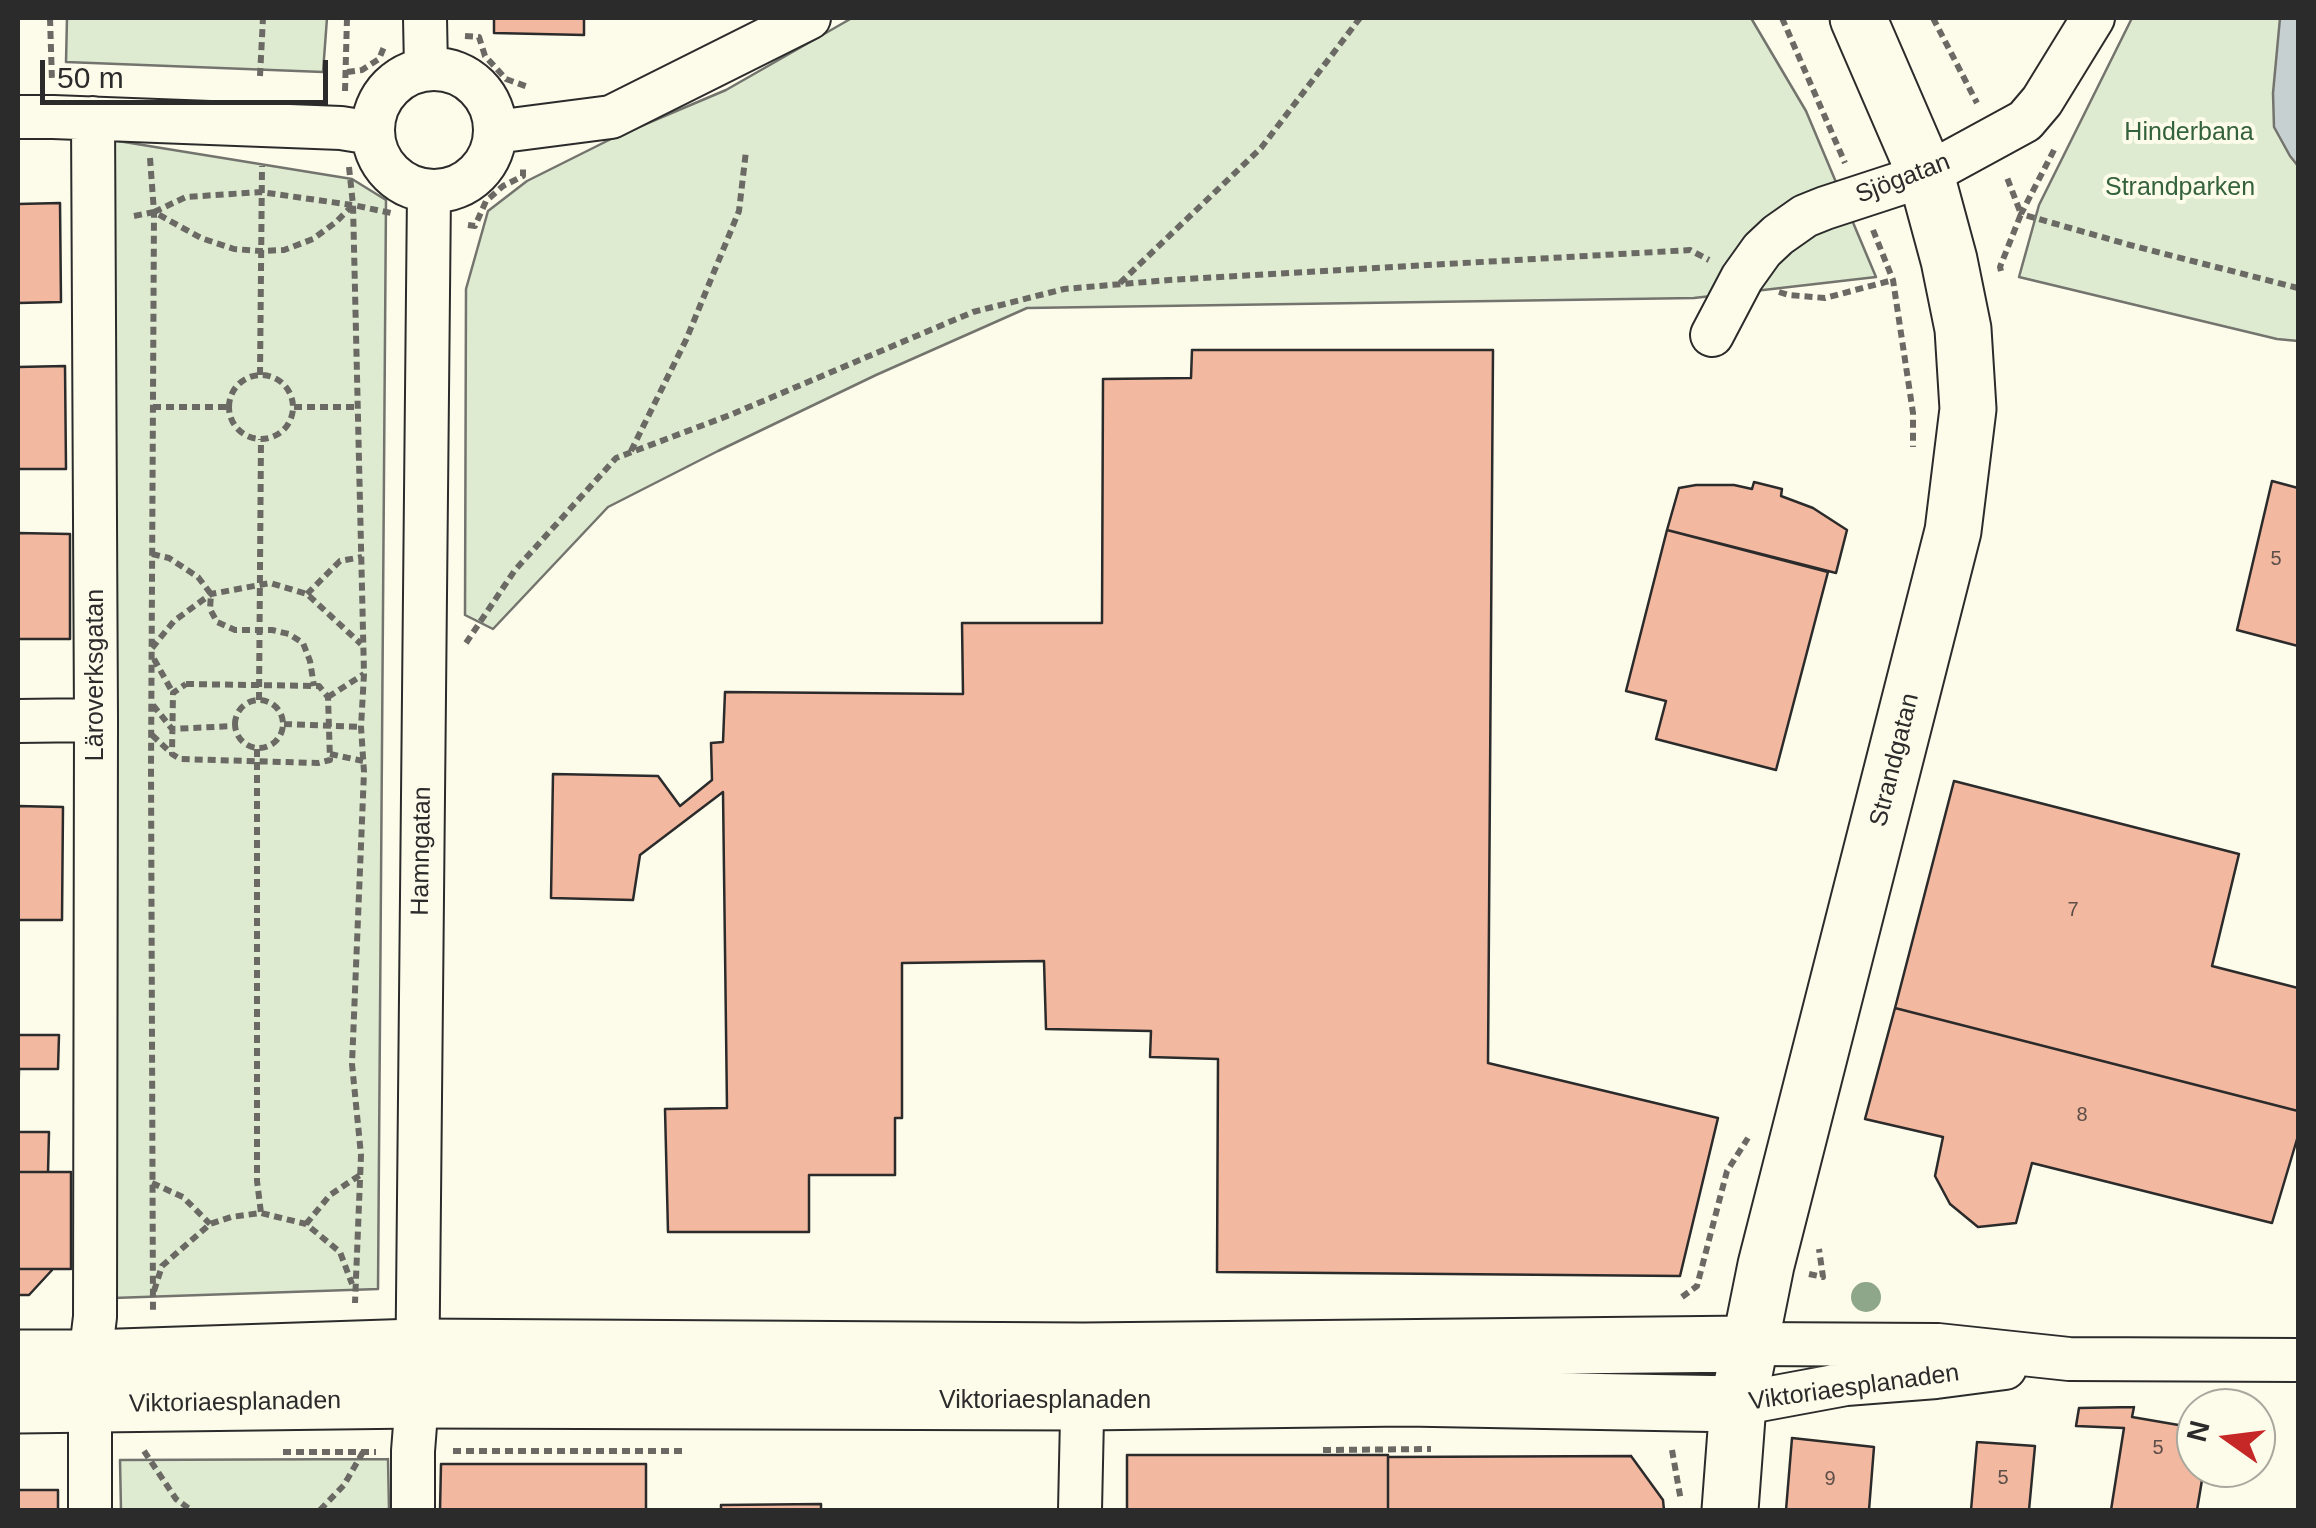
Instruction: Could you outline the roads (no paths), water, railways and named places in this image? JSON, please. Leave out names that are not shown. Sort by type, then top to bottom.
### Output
[{"type":"main road","name":"Strandgatan","points":[[1730,1510],[1738,1404],[1766,1265],[1953,531],[1968,409],[1964,329],[1950,260],[1926,176],[1858,18]]},
{"type":"main road","name":"Viktoriaesplanaden","points":[[18,1405],[90,1382],[417,1373],[1083,1376],[1672,1344],[1750,1344]]},
{"type":"main road","name":"Viktoriaesplanaden","points":[[18,1358],[90,1382]]},
{"type":"main road","name":"Viktoriaesplanaden","points":[[1083,1376],[1406,1398],[1738,1404]]},
{"type":"street","points":[[425,18],[426,68]]},
{"type":"street","points":[[495,132],[611,117],[809,18]]},
{"type":"street","name":"Sjögatan","points":[[1712,335],[1742,278],[1762,250],[1805,216],[1926,176],[2025,120],[2042,101],[2093,18]]},
{"type":"street","points":[[55,117],[356,131],[396,179],[430,204],[482,168],[492,151],[495,132],[492,111],[483,92],[467,78],[448,70],[426,68],[393,83],[374,114],[356,131]]},
{"type":"street","name":"Läroverksgatan","points":[[55,117],[94,199],[95,1297],[90,1382],[90,1510]]},
{"type":"street","name":"Hamngatan","points":[[413,1510],[430,204]]},
{"type":"street","points":[[18,721],[96,720]]},
{"type":"street","name":"Viktoriaesplanaden","points":[[1750,1344],[1938,1345],[2070,1359]]},
{"type":"street","name":"Viktoriaesplanaden","points":[[1738,1404],[1846,1384],[1936,1377],[2070,1359],[2297,1355]]},
{"type":"street","points":[[1080,1510],[1083,1376]]},
{"type":"park label","name":"Hinderbana","points":[[2189,133]]},
{"type":"park label","name":"Strandparken","points":[[2180,188]]}]
